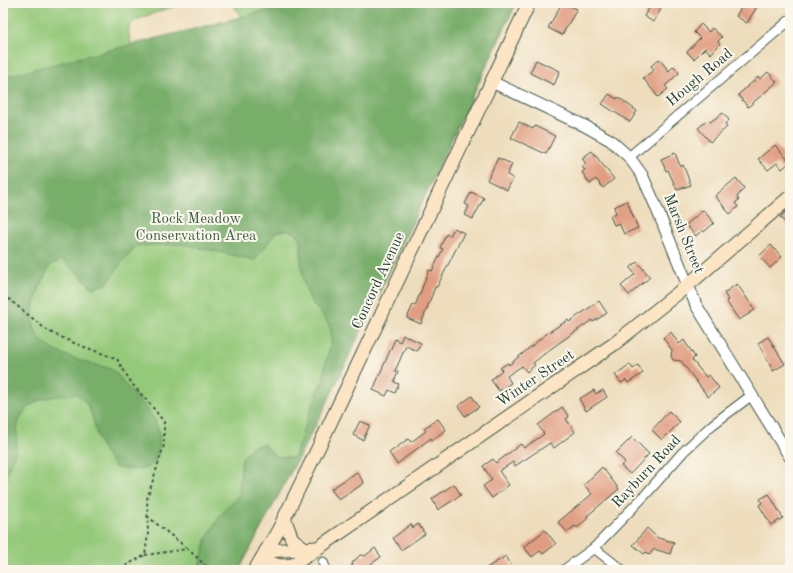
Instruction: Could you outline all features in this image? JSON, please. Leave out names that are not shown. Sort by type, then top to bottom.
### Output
[{"type":"main road","name":"Concord Avenue","points":[[261,560],[284,518],[529,3]]},
{"type":"main road","name":"Winter Street","points":[[291,567],[311,548],[614,344],[688,286],[790,197]]},
{"type":"main road","points":[[284,518],[292,539],[311,548]]},
{"type":"main road","points":[[261,560],[311,548]]},
{"type":"main road","points":[[261,560],[274,565],[291,567]]},
{"type":"street","name":"Hough Road","points":[[629,157],[790,20]]},
{"type":"street","name":"Marsh Street","points":[[492,82],[610,140],[629,157],[642,175],[696,305],[790,456]]},
{"type":"street","name":"Rayburn Road","points":[[564,570],[594,548],[682,452],[712,424],[752,395]]},
{"type":"street","points":[[594,548],[622,570]]},
{"type":"path","points":[[3,290],[4,296],[48,331],[117,360],[132,384],[164,422],[164,445],[147,499],[148,534],[144,555]]},
{"type":"path","points":[[147,516],[188,549],[210,570]]},
{"type":"path","points":[[118,570],[144,555],[188,549]]},
{"type":"green space","name":"Rock Meadow Conservation Area","points":[[3,3],[184,3],[134,21],[129,29],[132,45],[241,17],[232,3],[526,3],[515,6],[324,409],[239,570],[3,570]]},
{"type":"green space","name":"Rock Meadow Conservation Area","points":[[297,3],[516,3],[324,409],[239,570],[195,570],[199,567],[207,538],[220,516],[239,494],[242,458],[252,447],[264,444],[276,456],[294,458],[317,391],[324,379],[325,365],[331,344],[331,330],[328,323],[311,301],[305,287],[301,266],[301,239],[296,233],[287,230],[276,232],[255,260],[182,244],[136,246],[120,264],[107,284],[93,288],[62,260],[50,265],[33,308],[34,326],[37,334],[41,340],[55,350],[72,358],[109,368],[114,372],[149,411],[154,419],[160,437],[159,447],[156,458],[149,466],[139,469],[116,468],[108,458],[98,438],[92,414],[83,399],[77,394],[50,397],[34,403],[22,415],[17,427],[16,449],[3,481],[3,77]]},
{"type":"building","points":[[562,3],[577,9],[562,35],[548,28]]},
{"type":"building","points":[[744,3],[759,3],[747,23],[736,16]]},
{"type":"building","points":[[652,4],[661,9],[653,22],[644,16]]},
{"type":"building","points":[[701,24],[709,32],[712,28],[722,37],[718,41],[720,44],[711,54],[705,48],[694,59],[687,52],[700,38],[694,32]]},
{"type":"building","points":[[659,59],[669,71],[674,66],[679,73],[665,86],[668,89],[658,97],[643,78],[654,70],[651,66]]},
{"type":"building","points":[[536,60],[560,71],[554,85],[530,73]]},
{"type":"building","points":[[768,72],[777,82],[748,107],[738,95],[758,77],[760,79]]},
{"type":"building","points":[[609,94],[617,99],[618,97],[637,111],[630,122],[602,104]]},
{"type":"building","points":[[723,113],[729,120],[725,124],[727,127],[710,142],[698,128],[708,120],[710,122]]},
{"type":"building","points":[[519,122],[533,129],[535,126],[555,136],[546,154],[511,138]]},
{"type":"building","points":[[775,145],[790,162],[782,169],[777,163],[768,170],[758,159]]},
{"type":"building","points":[[592,151],[614,179],[603,188],[596,179],[590,184],[582,172],[585,170],[582,167],[586,164],[582,158]]},
{"type":"building","points":[[675,153],[680,166],[683,165],[691,185],[677,190],[661,159]]},
{"type":"building","points":[[498,158],[512,164],[507,175],[513,178],[507,190],[487,180]]},
{"type":"building","points":[[736,178],[744,188],[737,197],[739,200],[735,203],[738,207],[730,214],[715,196]]},
{"type":"building","points":[[471,192],[484,198],[473,219],[465,215],[469,206],[465,204]]},
{"type":"building","points":[[627,201],[638,228],[624,234],[619,223],[614,225],[610,216],[616,213],[614,207]]},
{"type":"building","points":[[703,210],[714,223],[704,232],[702,230],[696,236],[686,225]]},
{"type":"building","points":[[788,210],[790,212],[790,228],[780,217]]},
{"type":"building","points":[[454,228],[464,233],[437,287],[435,287],[421,324],[407,318],[413,305],[415,306],[429,270],[432,271],[443,249],[440,248],[446,234],[450,236]]},
{"type":"building","points":[[771,245],[782,257],[770,268],[759,256]]},
{"type":"building","points":[[637,262],[650,277],[629,295],[621,286],[635,274],[630,268]]},
{"type":"building","points":[[737,284],[755,310],[739,320],[726,301],[728,300],[724,293]]},
{"type":"building","points":[[599,301],[607,313],[593,322],[592,320],[549,350],[533,363],[535,365],[527,372],[522,366],[507,376],[511,383],[499,391],[491,380],[502,370],[500,368],[508,363],[509,365],[546,334],[568,320],[569,322]]},
{"type":"building","points":[[671,332],[679,344],[684,340],[695,357],[692,360],[706,377],[709,375],[719,388],[708,397],[681,361],[673,360],[671,356],[672,350],[663,338]]},
{"type":"building","points":[[403,335],[421,343],[417,351],[406,346],[395,371],[398,372],[394,382],[399,384],[395,393],[389,390],[386,396],[373,390],[395,339],[400,342]]},
{"type":"building","points":[[768,337],[785,364],[773,371],[758,343]]},
{"type":"building","points":[[630,364],[633,369],[638,365],[643,373],[628,383],[626,380],[621,383],[615,375]]},
{"type":"building","points":[[594,390],[596,394],[603,390],[607,397],[586,411],[579,399]]},
{"type":"building","points":[[472,396],[479,407],[465,416],[458,406]]},
{"type":"building","points":[[562,407],[569,417],[566,419],[575,432],[554,448],[550,443],[515,466],[513,462],[499,471],[509,485],[492,498],[483,486],[492,480],[483,466],[493,459],[496,463],[521,444],[524,448],[544,434],[538,425]]},
{"type":"building","points":[[669,411],[680,422],[662,440],[652,430]]},
{"type":"building","points":[[438,419],[446,430],[432,440],[431,438],[397,464],[389,453],[408,439],[411,442],[426,431],[424,428]]},
{"type":"building","points":[[360,421],[370,425],[363,440],[353,435]]},
{"type":"building","points":[[632,437],[649,454],[630,474],[621,466],[625,462],[616,453]]},
{"type":"building","points":[[602,467],[619,489],[587,516],[588,518],[577,528],[575,526],[567,532],[558,522],[592,494],[584,485]]},
{"type":"building","points":[[357,472],[364,483],[339,500],[331,489]]},
{"type":"building","points":[[454,484],[461,495],[438,510],[432,499]]},
{"type":"building","points":[[769,494],[783,518],[771,525],[759,505],[762,503],[760,499]]},
{"type":"building","points":[[411,524],[413,528],[418,524],[425,534],[401,550],[393,538]]},
{"type":"building","points":[[647,528],[658,538],[674,542],[670,554],[654,549],[649,555],[646,552],[644,554],[633,545]]},
{"type":"building","points":[[545,530],[556,544],[543,554],[540,551],[532,557],[524,547]]},
{"type":"building","points":[[375,548],[381,557],[371,564],[372,566],[366,570],[346,570],[353,565],[352,563],[360,555],[365,556]]},
{"type":"building","points":[[506,556],[514,570],[483,570]]}]
